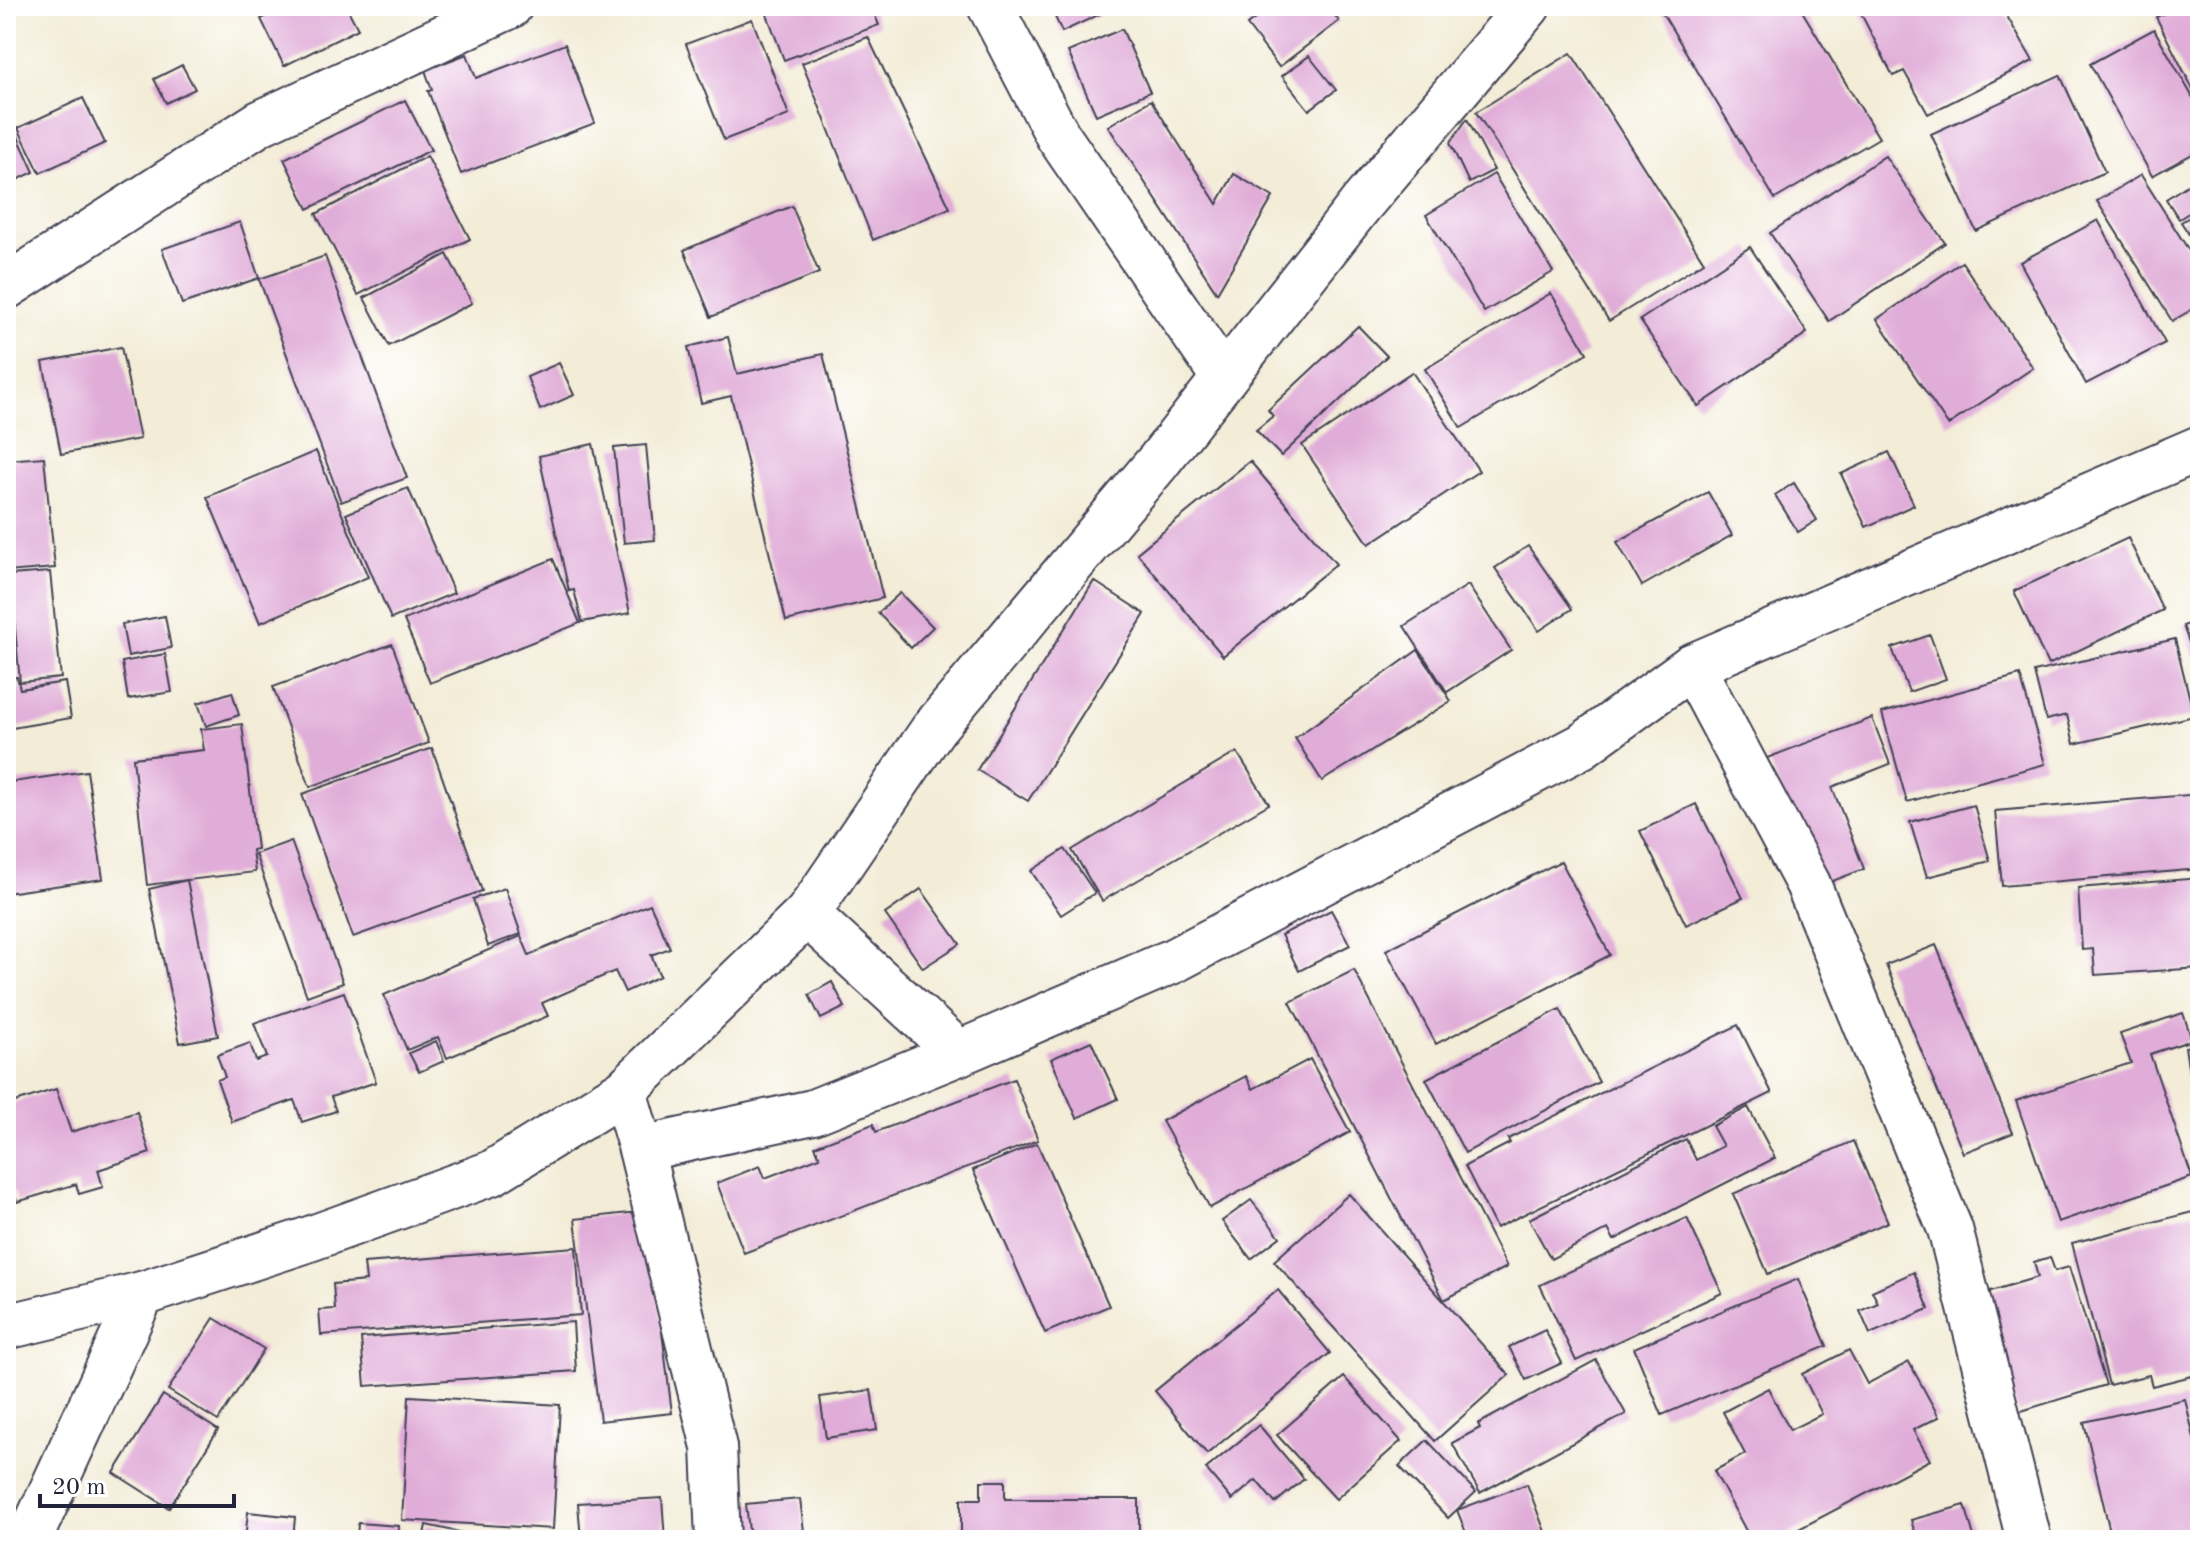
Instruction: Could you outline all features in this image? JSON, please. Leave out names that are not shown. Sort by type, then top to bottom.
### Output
[{"type":"street","points":[[6,287],[260,123],[510,6]]},
{"type":"street","points":[[990,6],[1058,136],[1224,378]]},
{"type":"street","points":[[6,1327],[142,1294],[301,1242],[492,1173],[624,1091],[807,914],[934,728],[1158,462],[1361,204],[1528,6]]},
{"type":"street","points":[[641,1149],[813,1112],[1173,961],[1582,746],[1692,666],[2200,448]]},
{"type":"street","points":[[1692,666],[1808,884],[1950,1229],[2029,1540]]},
{"type":"street","points":[[807,914],[959,1053]]},
{"type":"street","points":[[624,1091],[714,1447],[718,1540]]},
{"type":"street","points":[[29,1540],[142,1294]]},
{"type":"building","points":[[288,6],[346,6],[358,29],[284,66],[261,19]]},
{"type":"building","points":[[764,6],[871,6],[879,25],[784,60]]},
{"type":"building","points":[[1050,6],[1117,6],[1062,32]]},
{"type":"building","points":[[1272,6],[1327,6],[1339,21],[1279,67],[1247,25]]},
{"type":"building","points":[[1658,6],[1799,6],[1879,138],[1775,199]]},
{"type":"building","points":[[1857,6],[2001,6],[2033,61],[1928,114],[1904,71],[1893,76]]},
{"type":"building","points":[[2181,6],[2200,6],[2200,103],[2156,17]]},
{"type":"building","points":[[752,19],[789,115],[724,140],[686,44]]},
{"type":"building","points":[[1122,29],[1150,92],[1096,115],[1068,52]]},
{"type":"building","points":[[2154,29],[2200,110],[2200,150],[2152,176],[2090,64]]},
{"type":"building","points":[[868,37],[950,208],[873,240],[802,63]]},
{"type":"building","points":[[565,44],[595,123],[461,174],[428,91],[432,90],[425,70],[467,54],[476,78]]},
{"type":"building","points":[[1571,53],[1704,262],[1609,321],[1476,112]]},
{"type":"building","points":[[1309,56],[1336,90],[1309,110],[1282,76]]},
{"type":"building","points":[[182,65],[195,89],[166,103],[154,79]]},
{"type":"building","points":[[2060,75],[2105,172],[1976,231],[1931,134]]},
{"type":"building","points":[[83,98],[105,143],[40,173],[18,128]]},
{"type":"building","points":[[405,100],[431,150],[308,209],[284,159]]},
{"type":"building","points":[[1151,100],[1217,204],[1234,174],[1273,197],[1217,293],[1108,126]]},
{"type":"building","points":[[10,119],[34,172],[6,185],[6,121]]},
{"type":"building","points":[[1467,119],[1494,170],[1469,183],[1450,143]]},
{"type":"building","points":[[427,156],[470,239],[358,295],[316,214]]},
{"type":"building","points":[[1885,156],[1945,243],[1829,321],[1770,233]]},
{"type":"building","points":[[1494,174],[1553,272],[1484,312],[1426,215]]},
{"type":"building","points":[[2141,175],[2200,268],[2200,305],[2172,321],[2097,201]]},
{"type":"building","points":[[2195,180],[2200,187],[2200,206],[2179,219],[2166,199]]},
{"type":"building","points":[[792,206],[819,273],[711,317],[684,250]]},
{"type":"building","points":[[2200,211],[2200,251],[2181,222]]},
{"type":"building","points":[[2098,220],[2165,343],[2086,384],[2020,262]]},
{"type":"building","points":[[240,222],[259,278],[182,304],[162,249]]},
{"type":"building","points":[[1750,247],[1807,333],[1698,406],[1640,320]]},
{"type":"building","points":[[447,254],[472,303],[389,346],[364,298]]},
{"type":"building","points":[[325,256],[407,478],[341,502],[259,279]]},
{"type":"building","points":[[1962,262],[2033,368],[1948,425],[1877,319]]},
{"type":"building","points":[[1551,293],[1587,353],[1461,428],[1425,369]]},
{"type":"building","points":[[1358,326],[1387,356],[1281,456],[1256,430],[1273,416],[1268,410]]},
{"type":"building","points":[[728,337],[737,374],[823,354],[883,598],[786,621],[731,396],[701,403],[688,347]]},
{"type":"building","points":[[121,347],[140,439],[61,454],[43,362]]},
{"type":"building","points":[[559,363],[574,395],[540,410],[527,377]]},
{"type":"building","points":[[1412,372],[1479,471],[1369,544],[1302,445]]},
{"type":"building","points":[[593,444],[630,613],[582,622],[574,590],[569,591],[539,456]]},
{"type":"building","points":[[646,445],[655,540],[624,543],[614,448]]},
{"type":"building","points":[[316,451],[368,577],[260,623],[207,497]]},
{"type":"building","points":[[1889,452],[1914,505],[1866,527],[1841,474]]},
{"type":"building","points":[[44,457],[55,568],[6,572],[6,460]]},
{"type":"building","points":[[1250,461],[1336,564],[1223,656],[1137,553]]},
{"type":"building","points":[[1794,483],[1817,520],[1798,532],[1775,495]]},
{"type":"building","points":[[408,488],[454,593],[391,619],[346,514]]},
{"type":"building","points":[[1708,492],[1732,535],[1642,586],[1617,542]]},
{"type":"building","points":[[2128,538],[2163,610],[2048,665],[2014,591]]},
{"type":"building","points":[[1528,546],[1572,609],[1539,631],[1495,568]]},
{"type":"building","points":[[553,559],[580,623],[430,683],[404,620]]},
{"type":"building","points":[[50,572],[61,678],[20,682],[10,575]]},
{"type":"building","points":[[1094,581],[1145,614],[1028,801],[977,770]]},
{"type":"building","points":[[1468,585],[1511,650],[1447,692],[1404,626]]},
{"type":"building","points":[[900,593],[933,627],[911,648],[878,613]]},
{"type":"building","points":[[165,616],[171,648],[128,656],[122,624]]},
{"type":"building","points":[[2200,619],[2200,672],[2183,626]]},
{"type":"building","points":[[1930,635],[1946,679],[1909,692],[1892,648]]},
{"type":"building","points":[[2175,639],[2194,716],[2074,744],[2067,715],[2046,720],[2034,672]]},
{"type":"building","points":[[392,644],[429,743],[310,787],[273,687]]},
{"type":"building","points":[[1418,650],[1451,701],[1322,781],[1295,738]]},
{"type":"building","points":[[165,654],[172,692],[128,699],[122,662]]},
{"type":"building","points":[[2020,675],[2045,764],[1907,802],[1882,713]]},
{"type":"building","points":[[17,677],[20,689],[65,682],[71,718],[6,729],[6,679]]},
{"type":"building","points":[[232,692],[239,715],[206,726],[198,703]]},
{"type":"building","points":[[1872,718],[1890,764],[1832,787],[1864,869],[1817,887],[1767,758]]},
{"type":"building","points":[[242,724],[257,849],[252,850],[255,872],[147,885],[133,758],[204,750],[201,729]]},
{"type":"building","points":[[432,748],[482,891],[353,937],[302,794]]},
{"type":"building","points":[[1237,752],[1269,804],[1102,901],[1072,850]]},
{"type":"building","points":[[87,771],[103,879],[6,893],[6,783]]},
{"type":"building","points":[[2200,794],[2200,869],[2002,886],[1995,811]]},
{"type":"building","points":[[1696,804],[1743,898],[1686,925],[1640,831]]},
{"type":"building","points":[[1974,805],[1990,861],[1927,877],[1910,822]]},
{"type":"building","points":[[291,841],[343,983],[307,996],[255,854]]},
{"type":"building","points":[[1065,849],[1095,893],[1061,915],[1031,871]]},
{"type":"building","points":[[1561,861],[1610,955],[1436,1044],[1386,950]]},
{"type":"building","points":[[2200,878],[2200,968],[2095,975],[2093,949],[2082,950],[2078,888]]},
{"type":"building","points":[[187,880],[218,1036],[180,1043],[149,889]]},
{"type":"building","points":[[505,888],[521,934],[488,946],[473,899]]},
{"type":"building","points":[[921,889],[960,944],[923,968],[885,914]]},
{"type":"building","points":[[650,904],[670,948],[651,955],[660,976],[625,992],[615,971],[542,1003],[548,1016],[447,1058],[438,1037],[407,1050],[384,995],[521,936],[529,955]]},
{"type":"building","points":[[1331,910],[1350,945],[1299,971],[1281,935]]},
{"type":"building","points":[[1936,945],[2013,1133],[1963,1153],[1886,965]]},
{"type":"building","points":[[1354,970],[1507,1267],[1444,1300],[1290,1002]]},
{"type":"building","points":[[832,982],[845,1007],[821,1019],[809,995]]},
{"type":"building","points":[[344,992],[376,1082],[331,1097],[336,1111],[302,1122],[294,1100],[232,1122],[217,1080],[225,1077],[217,1055],[250,1043],[256,1061],[267,1057],[254,1023]]},
{"type":"building","points":[[1560,1009],[1599,1082],[1465,1153],[1426,1079]]},
{"type":"building","points":[[2183,1013],[2192,1040],[2150,1054],[2192,1177],[2058,1222],[2016,1101],[2131,1063],[2120,1034]]},
{"type":"building","points":[[1738,1025],[1772,1093],[1496,1228],[1465,1166],[1510,1143],[1508,1139]]},
{"type":"building","points":[[436,1041],[444,1061],[419,1072],[409,1053]]},
{"type":"building","points":[[1091,1041],[1118,1099],[1077,1118],[1051,1059]]},
{"type":"building","points":[[2200,1044],[2200,1132],[2198,1132],[2185,1047]]},
{"type":"building","points":[[1310,1059],[1350,1132],[1210,1208],[1162,1121],[1246,1076],[1253,1089]]},
{"type":"building","points":[[1014,1079],[1038,1140],[744,1253],[717,1183],[760,1166],[765,1178],[820,1157],[815,1146],[873,1124],[876,1132]]},
{"type":"building","points":[[56,1089],[71,1132],[137,1112],[150,1153],[98,1170],[103,1187],[79,1194],[76,1184],[17,1202],[6,1167],[6,1105]]},
{"type":"building","points":[[1748,1107],[1775,1158],[1614,1240],[1608,1229],[1551,1259],[1529,1219],[1686,1139],[1696,1160],[1723,1146],[1712,1126]]},
{"type":"building","points":[[1853,1141],[1888,1222],[1768,1274],[1733,1194]]},
{"type":"building","points":[[1037,1143],[1109,1306],[1045,1333],[973,1170]]},
{"type":"building","points":[[1349,1194],[1509,1375],[1435,1441],[1274,1261]]},
{"type":"building","points":[[1251,1200],[1280,1237],[1251,1259],[1222,1221]]},
{"type":"building","points":[[2200,1210],[2200,1374],[2152,1386],[2149,1375],[2109,1385],[2072,1243]]},
{"type":"building","points":[[647,1211],[672,1413],[600,1421],[575,1219]]},
{"type":"building","points":[[1687,1218],[1722,1293],[1576,1361],[1540,1285]]},
{"type":"building","points":[[576,1247],[581,1315],[321,1335],[319,1310],[335,1309],[333,1284],[366,1281],[364,1263]]},
{"type":"building","points":[[2050,1257],[2055,1271],[2069,1267],[2106,1385],[2018,1412],[1981,1294],[2038,1277],[2034,1262]]},
{"type":"building","points":[[1914,1272],[1929,1309],[1870,1334],[1860,1311],[1878,1303],[1872,1291]]},
{"type":"building","points":[[1798,1279],[1827,1346],[1662,1415],[1634,1348]]},
{"type":"building","points":[[1278,1290],[1330,1353],[1207,1454],[1155,1391]]},
{"type":"building","points":[[214,1318],[264,1349],[218,1421],[168,1390]]},
{"type":"building","points":[[573,1322],[576,1371],[365,1386],[361,1338]]},
{"type":"building","points":[[1545,1330],[1562,1363],[1526,1380],[1509,1347]]},
{"type":"building","points":[[1849,1350],[1867,1384],[1909,1362],[1939,1417],[1913,1430],[1930,1460],[1778,1540],[1751,1540],[1714,1471],[1745,1454],[1723,1412],[1768,1388],[1790,1430],[1822,1414],[1802,1374]]},
{"type":"building","points":[[1596,1360],[1626,1414],[1480,1493],[1452,1443],[1480,1428],[1478,1424]]},
{"type":"building","points":[[1344,1377],[1401,1441],[1336,1499],[1277,1435]]},
{"type":"building","points":[[871,1390],[877,1430],[826,1438],[820,1397]]},
{"type":"building","points":[[163,1395],[218,1430],[169,1508],[114,1473]]},
{"type":"building","points":[[409,1396],[560,1405],[553,1529],[402,1520]]},
{"type":"building","points":[[2185,1399],[2200,1464],[2200,1540],[2112,1540],[2084,1422]]},
{"type":"building","points":[[1259,1425],[1304,1479],[1275,1503],[1256,1480],[1232,1500],[1206,1469]]},
{"type":"building","points":[[1427,1440],[1476,1492],[1448,1518],[1399,1466]]},
{"type":"building","points":[[981,1481],[1005,1481],[1005,1499],[1139,1499],[1139,1540],[961,1540],[961,1499],[981,1499]]},
{"type":"building","points":[[1527,1484],[1548,1540],[1469,1540],[1457,1510]]},
{"type":"building","points":[[662,1498],[665,1540],[581,1540],[578,1503]]},
{"type":"building","points":[[800,1499],[805,1539],[750,1540],[746,1504]]},
{"type":"building","points":[[1965,1505],[1975,1540],[1917,1540],[1911,1520]]},
{"type":"building","points":[[248,1512],[295,1517],[293,1540],[245,1540]]},
{"type":"building","points":[[358,1523],[399,1526],[398,1540],[357,1540]]},
{"type":"building","points":[[426,1525],[492,1539],[492,1540],[423,1540]]}]
